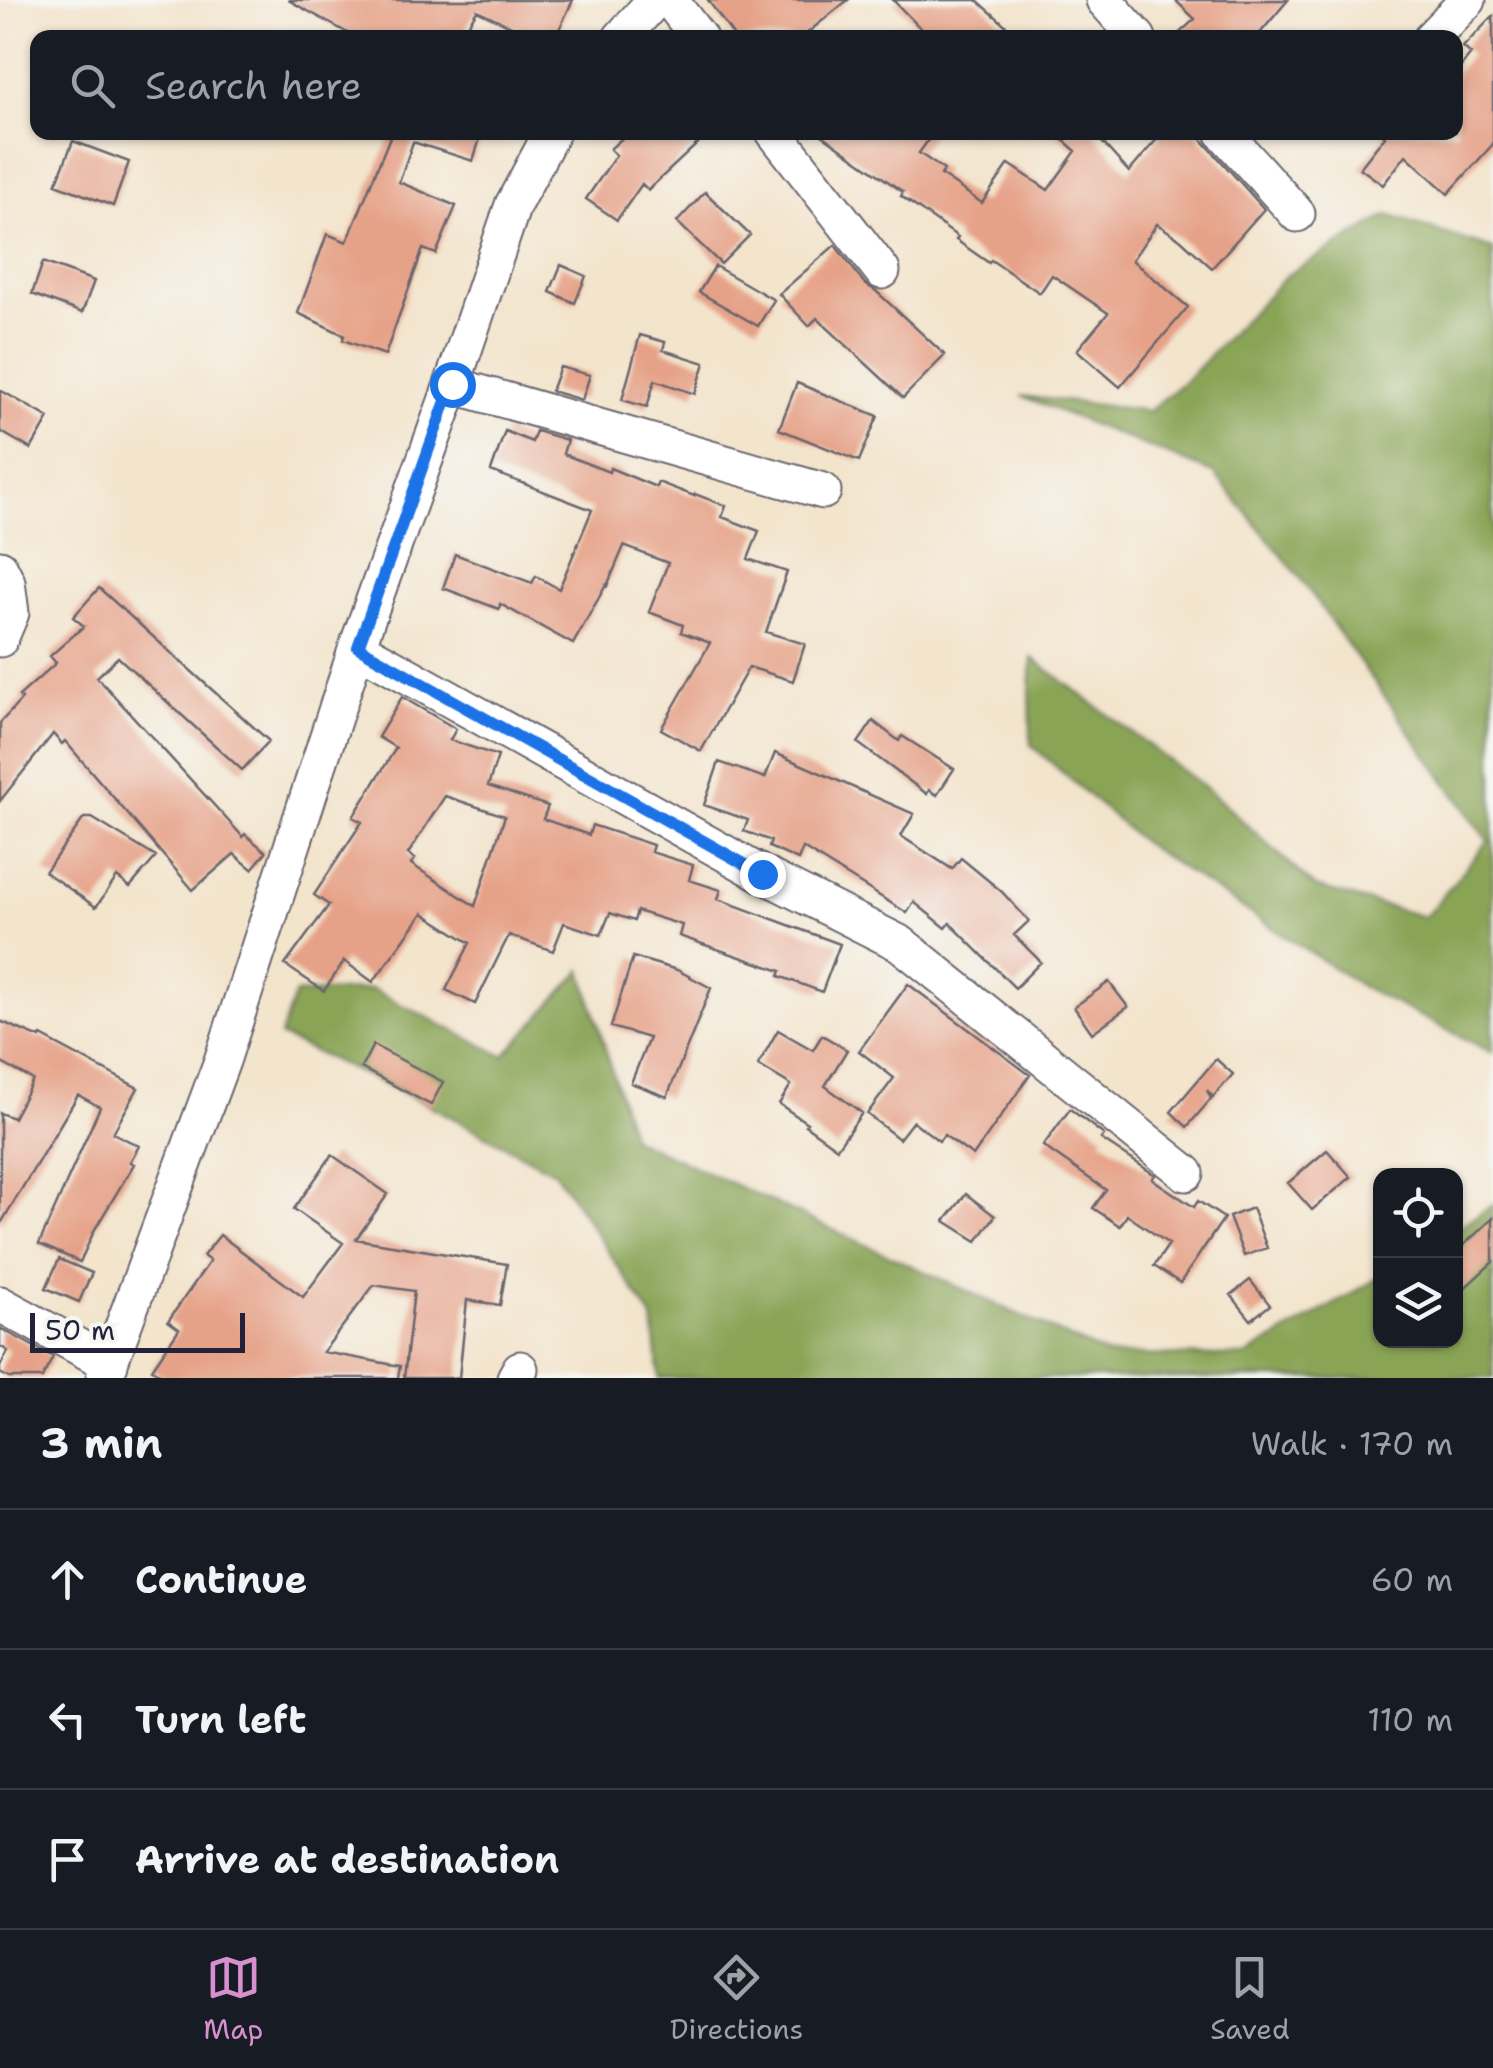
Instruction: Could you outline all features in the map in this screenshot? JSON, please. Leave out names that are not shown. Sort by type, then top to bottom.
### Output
[{"type":"street","points":[[627,30],[655,0]]},
{"type":"street","points":[[670,0],[693,30]]},
{"type":"street","points":[[1104,0],[1131,30]]},
{"type":"street","points":[[1439,30],[1468,0]]},
{"type":"street","points":[[0,1304],[107,1371],[222,1061],[358,647],[513,205],[548,140]]},
{"type":"street","points":[[780,140],[882,271]]},
{"type":"street","points":[[1231,140],[1297,214]]},
{"type":"street","points":[[452,384],[823,491]]},
{"type":"street","points":[[0,568],[7,582],[11,613],[0,639]]},
{"type":"street","points":[[358,647],[762,874],[901,944],[1186,1173]]},
{"type":"green space","points":[[1388,215],[1493,249],[1493,1053],[1364,988],[1143,843],[1031,745],[1032,658],[1212,793],[1315,887],[1425,917],[1488,841],[1297,574],[1214,473],[1021,396],[1149,411],[1187,379],[1287,275]]},
{"type":"green space","points":[[582,970],[632,1138],[1107,1355],[1246,1356],[1373,1281],[1373,1348],[1463,1348],[1463,1224],[1493,1205],[1493,1378],[659,1378],[653,1319],[555,1172],[421,1101],[280,1036],[295,994],[371,989],[504,1056]]},
{"type":"building","points":[[288,0],[573,0],[559,30],[519,30],[477,10],[465,30],[342,30]]},
{"type":"building","points":[[708,0],[848,0],[811,30],[729,30]]},
{"type":"building","points":[[893,0],[977,0],[1011,30],[922,30]]},
{"type":"building","points":[[1175,0],[1288,0],[1263,30],[1183,30],[1195,19]]},
{"type":"building","points":[[1493,16],[1493,144],[1448,194],[1406,155],[1383,185],[1360,168],[1382,140],[1463,140],[1463,64],[1471,54],[1463,47]]},
{"type":"building","points":[[389,140],[480,140],[473,161],[413,142],[399,182],[456,206],[436,254],[423,249],[385,355],[343,340],[344,335],[298,313],[327,234],[347,242]]},
{"type":"building","points":[[620,140],[701,140],[648,190],[642,184],[617,220],[586,199],[616,155],[610,149]]},
{"type":"building","points":[[829,140],[928,140],[919,153],[944,170],[941,175],[982,203],[1009,164],[1048,190],[1076,151],[1063,140],[1100,140],[1129,172],[1156,140],[1202,140],[1264,209],[1212,268],[1157,224],[1132,260],[1188,307],[1120,387],[1077,350],[1108,313],[1052,275],[1040,293],[991,260],[989,263],[901,196],[903,192]]},
{"type":"building","points":[[73,141],[129,162],[113,206],[56,184]]},
{"type":"building","points":[[705,192],[750,235],[721,264],[677,222]]},
{"type":"building","points":[[835,245],[865,284],[945,355],[903,398],[817,318],[809,326],[779,294]]},
{"type":"building","points":[[43,262],[94,281],[82,313],[32,294]]},
{"type":"building","points":[[561,265],[586,276],[575,303],[550,292]]},
{"type":"building","points":[[715,266],[774,300],[758,326],[699,292]]},
{"type":"building","points":[[640,335],[665,342],[663,350],[705,363],[695,394],[655,380],[647,407],[622,400]]},
{"type":"building","points":[[560,367],[590,375],[582,400],[551,391]]},
{"type":"building","points":[[797,383],[878,416],[859,461],[779,429]]},
{"type":"building","points":[[0,390],[49,418],[31,449],[0,431]]},
{"type":"building","points":[[505,431],[532,442],[536,431],[567,440],[563,454],[656,487],[658,482],[726,506],[722,517],[759,531],[748,559],[787,572],[766,632],[805,644],[793,681],[749,667],[701,751],[661,729],[710,643],[681,632],[683,625],[649,612],[668,563],[624,546],[607,586],[573,644],[500,604],[499,609],[443,588],[455,554],[532,583],[536,576],[559,589],[592,510],[491,471]]},
{"type":"building","points":[[99,588],[269,741],[242,770],[118,657],[97,677],[243,837],[245,834],[266,852],[252,869],[234,854],[193,890],[65,741],[62,744],[53,734],[0,801],[0,723],[22,699],[19,696],[56,663],[50,656],[84,626],[73,617]]},
{"type":"building","points":[[402,697],[456,729],[450,740],[498,756],[488,786],[548,806],[543,819],[589,835],[592,825],[653,845],[651,852],[693,865],[689,880],[721,890],[718,899],[840,944],[822,992],[779,976],[781,971],[679,936],[682,925],[637,911],[634,921],[610,913],[601,935],[564,923],[553,951],[509,935],[475,1004],[446,990],[470,943],[423,913],[373,982],[344,961],[324,991],[285,965],[329,905],[314,895],[362,822],[353,817],[396,748],[378,737]],"holes":[[[445,796],[505,816],[475,906],[411,864],[415,859],[408,854]]]},
{"type":"building","points":[[873,721],[899,741],[902,736],[954,769],[937,795],[929,790],[927,794],[858,743]]},
{"type":"building","points":[[775,753],[914,814],[901,836],[952,869],[961,858],[1001,891],[1029,921],[1014,935],[1041,962],[1015,988],[950,923],[946,928],[914,902],[907,913],[803,848],[798,860],[769,847],[771,841],[744,831],[748,820],[704,805],[719,762],[765,778]]},
{"type":"building","points":[[84,818],[92,818],[156,857],[130,887],[117,877],[96,907],[45,872]]},
{"type":"building","points":[[633,957],[677,970],[711,988],[667,1097],[631,1083],[649,1038],[611,1027]]},
{"type":"building","points":[[1109,982],[1128,1007],[1092,1033],[1074,1007]]},
{"type":"building","points":[[908,984],[1030,1075],[973,1156],[944,1135],[939,1141],[913,1121],[899,1139],[867,1114],[894,1078],[859,1051]]},
{"type":"building","points":[[0,1021],[41,1036],[138,1088],[113,1133],[139,1146],[130,1162],[134,1164],[80,1262],[39,1244],[100,1107],[78,1095],[0,1225],[0,1113],[13,1118],[33,1080],[0,1062]]},
{"type":"building","points":[[778,1030],[813,1050],[822,1035],[847,1050],[825,1086],[862,1113],[837,1148],[779,1104],[791,1085],[758,1065]]},
{"type":"building","points":[[373,1045],[443,1082],[431,1105],[361,1068]]},
{"type":"building","points":[[1216,1059],[1233,1074],[1213,1097],[1207,1090],[1211,1099],[1187,1127],[1171,1112]]},
{"type":"building","points":[[1070,1109],[1104,1135],[1101,1139],[1155,1175],[1152,1179],[1194,1207],[1198,1201],[1224,1218],[1180,1283],[1154,1266],[1169,1244],[1127,1215],[1120,1226],[1093,1208],[1106,1190],[1043,1146]]},
{"type":"building","points":[[1327,1150],[1351,1177],[1312,1210],[1288,1183]]},
{"type":"building","points":[[332,1155],[388,1194],[356,1239],[507,1264],[500,1305],[467,1300],[459,1378],[404,1378],[414,1291],[374,1285],[323,1352],[400,1366],[398,1378],[166,1378],[152,1369],[179,1329],[168,1321],[210,1261],[203,1256],[220,1235],[303,1297],[343,1243],[294,1209]]},
{"type":"building","points":[[966,1194],[995,1216],[977,1241],[945,1221]]},
{"type":"building","points":[[1252,1208],[1267,1248],[1244,1256],[1229,1217]]},
{"type":"building","points":[[1493,1218],[1493,1262],[1463,1290],[1463,1258],[1463,1246]]},
{"type":"building","points":[[59,1259],[92,1273],[79,1302],[46,1288]]},
{"type":"building","points":[[1250,1280],[1270,1305],[1251,1320],[1231,1295]]},
{"type":"building","points":[[0,1328],[53,1357],[42,1378],[9,1378],[0,1373],[8,1351],[0,1346]]},
{"type":"route","points":[[452,384],[358,647],[762,874]]}]
